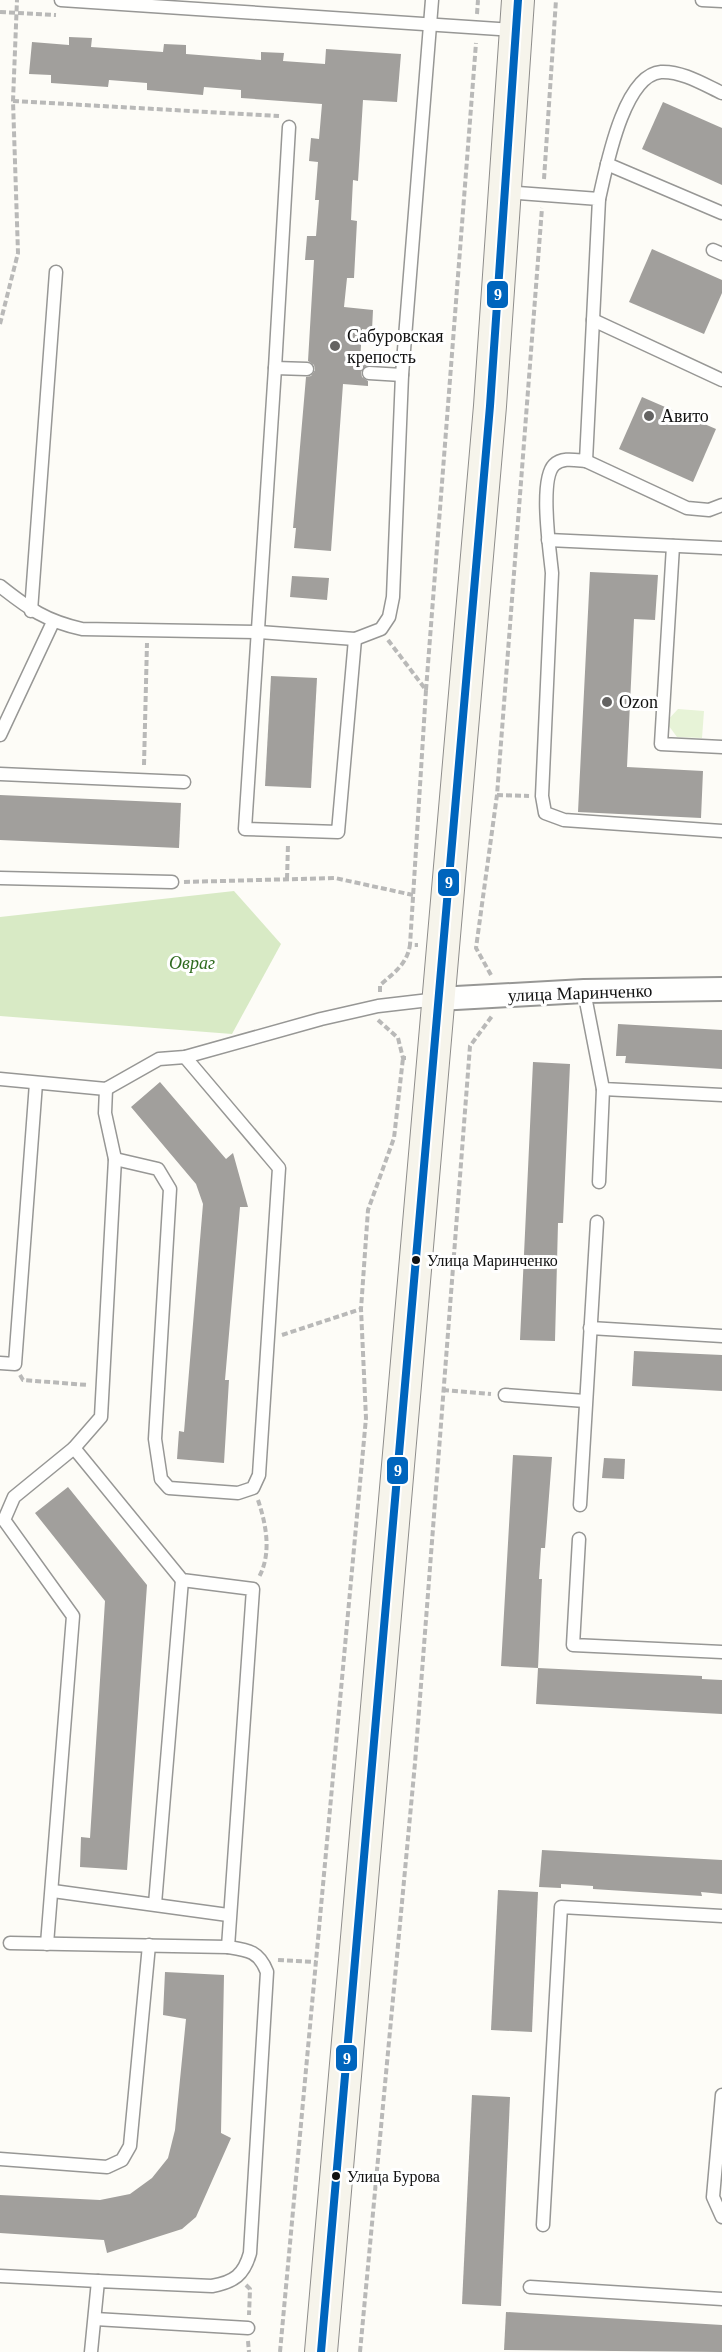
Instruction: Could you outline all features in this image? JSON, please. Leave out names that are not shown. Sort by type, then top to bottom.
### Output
[{"type":"main road","points":[[321,2352],[490,406],[517,15]]},
{"type":"street","name":"улица Маринченко","points":[[438,999],[584,991],[722,989]]},
{"type":"lane","points":[[61,0],[477,28],[517,15]]},
{"type":"lane","points":[[0,586],[31,611],[53,622],[82,629],[259,632],[355,639],[381,630],[389,617],[393,597],[402,375],[432,24],[432,0]]},
{"type":"lane","points":[[702,0],[722,1]]},
{"type":"lane","points":[[586,460],[598,199],[614,135],[641,80],[658,72],[676,73],[722,93]]},
{"type":"lane","points":[[289,127],[245,829],[338,832],[355,639]]},
{"type":"lane","points":[[607,164],[722,213]]},
{"type":"lane","points":[[506,192],[598,199]]},
{"type":"lane","points":[[31,611],[56,272]]},
{"type":"lane","points":[[592,320],[722,380]]},
{"type":"lane","points":[[275,368],[307,369]]},
{"type":"lane","points":[[369,373],[402,375]]},
{"type":"lane","points":[[722,505],[710,510],[687,508],[586,460],[565,459],[555,464],[548,475],[548,540],[552,573],[542,796],[545,813],[564,820],[722,831]]},
{"type":"lane","points":[[548,540],[722,548]]},
{"type":"lane","points":[[673,546],[661,744],[722,747]]},
{"type":"lane","points":[[0,735],[53,622]]},
{"type":"lane","points":[[0,774],[184,783]]},
{"type":"lane","points":[[0,878],[171,882]]},
{"type":"lane","points":[[584,991],[603,1089],[598,1182]]},
{"type":"lane","points":[[0,1079],[106,1089],[159,1059],[185,1058],[378,1006],[438,999]]},
{"type":"lane","points":[[115,1159],[158,1169],[170,1189],[155,1439],[156,1460],[161,1479],[169,1488],[238,1493],[253,1488],[259,1475],[279,1168],[185,1058]]},
{"type":"lane","points":[[0,1363],[15,1364],[36,1083]]},
{"type":"lane","points":[[47,1944],[73,1616],[4,1520],[14,1497],[74,1448],[101,1416],[115,1159],[105,1113],[106,1089]]},
{"type":"lane","points":[[603,1089],[722,1095]]},
{"type":"lane","points":[[580,1505],[597,1222]]},
{"type":"lane","points":[[590,1328],[722,1336]]},
{"type":"lane","points":[[504,1395],[585,1401]]},
{"type":"lane","points":[[74,1448],[182,1580],[155,1904]]},
{"type":"lane","points":[[579,1539],[573,1645],[722,1652]]},
{"type":"lane","points":[[182,1580],[253,1588],[228,1915],[228,1947]]},
{"type":"lane","points":[[53,1891],[228,1915]]},
{"type":"lane","points":[[543,2225],[561,1907],[722,1916]]},
{"type":"lane","points":[[0,2276],[212,2286],[228,2283],[239,2277],[246,2267],[250,2253],[267,1972],[262,1959],[251,1950],[228,1947],[10,1943]]},
{"type":"lane","points":[[0,2159],[107,2167],[122,2160],[130,2146],[148,1945]]},
{"type":"lane","points":[[722,2095],[713,2198],[722,2217]]},
{"type":"lane","points":[[91,2352],[98,2281]]},
{"type":"lane","points":[[530,2287],[722,2298]]},
{"type":"lane","points":[[95,2319],[248,2328]]},
{"type":"path","points":[[0,324],[18,253],[13,101],[16,0]]},
{"type":"path","points":[[410,945],[426,690],[478,0]]},
{"type":"path","points":[[476,948],[497,795],[556,0]]},
{"type":"path","points":[[13,101],[279,116],[289,127]]},
{"type":"path","points":[[143,781],[148,630]]},
{"type":"path","points":[[381,630],[426,690]]},
{"type":"path","points":[[497,795],[542,796]]},
{"type":"path","points":[[287,879],[288,831]]},
{"type":"path","points":[[171,882],[335,878],[413,895]]},
{"type":"path","points":[[280,2352],[366,1418],[361,1309],[368,1210],[393,1138],[403,1058]]},
{"type":"path","points":[[360,2352],[415,1764],[469,1060]]},
{"type":"path","points":[[268,1340],[361,1309]]},
{"type":"path","points":[[15,1364],[23,1380],[103,1387]]},
{"type":"path","points":[[444,1390],[504,1395]]},
{"type":"path","points":[[253,1488],[267,1526],[264,1569],[253,1588]]},
{"type":"path","points":[[262,1959],[316,1962]]},
{"type":"green space","points":[[678,709],[704,711],[702,738],[677,737],[666,722]]},
{"type":"green space","name":"Овраг","points":[[234,891],[281,944],[232,1034],[0,1016],[0,917]]},
{"type":"building","points":[[69,37],[92,38],[91,47],[163,52],[164,44],[186,45],[186,54],[261,60],[261,52],[284,53],[283,61],[325,64],[326,49],[401,54],[397,102],[363,100],[358,181],[353,180],[351,220],[357,221],[354,278],[347,278],[344,307],[373,310],[372,330],[362,329],[360,362],[370,362],[361,372],[362,377],[368,381],[368,386],[343,384],[331,551],[294,548],[296,528],[293,528],[306,377],[311,376],[315,370],[314,365],[308,361],[314,260],[305,260],[307,236],[316,236],[319,200],[315,200],[318,162],[309,161],[311,138],[319,139],[322,104],[241,98],[241,90],[204,87],[203,95],[147,90],[147,83],[109,80],[108,87],[51,83],[51,75],[29,74],[32,42],[69,45]]},
{"type":"building","points":[[663,102],[722,128],[722,185],[642,149]]},
{"type":"building","points":[[652,249],[722,280],[722,293],[704,334],[629,302]]},
{"type":"building","points":[[642,397],[716,429],[693,482],[619,449]]},
{"type":"building","points":[[590,572],[658,575],[655,620],[634,619],[627,767],[703,771],[701,818],[578,812]]},
{"type":"building","points":[[292,576],[329,578],[327,600],[290,597]]},
{"type":"building","points":[[271,676],[317,678],[311,788],[265,786]]},
{"type":"building","points":[[0,795],[181,803],[179,848],[0,840]]},
{"type":"building","points":[[618,1024],[722,1030],[722,1069],[625,1063],[626,1056],[616,1056]]},
{"type":"building","points":[[533,1062],[570,1064],[563,1223],[558,1223],[555,1341],[520,1340]]},
{"type":"building","points":[[160,1082],[226,1159],[233,1153],[248,1207],[240,1207],[225,1380],[229,1380],[224,1463],[177,1459],[179,1431],[184,1432],[203,1204],[196,1184],[131,1107]]},
{"type":"building","points":[[634,1351],[722,1355],[722,1391],[632,1386]]},
{"type":"building","points":[[513,1455],[552,1457],[545,1548],[541,1548],[538,1668],[501,1666]]},
{"type":"building","points":[[604,1458],[625,1459],[624,1479],[602,1478]]},
{"type":"building","points":[[68,1487],[147,1585],[127,1870],[80,1867],[81,1837],[90,1838],[105,1601],[35,1513]]},
{"type":"building","points":[[538,1668],[702,1676],[702,1679],[722,1680],[722,1714],[536,1704]]},
{"type":"building","points":[[542,1850],[722,1860],[722,1894],[701,1892],[702,1896],[593,1889],[593,1886],[561,1884],[561,1888],[539,1887]]},
{"type":"building","points":[[498,1890],[538,1892],[532,2032],[491,2030]]},
{"type":"building","points":[[165,1972],[224,1975],[221,2133],[231,2138],[196,2217],[182,2229],[107,2253],[104,2240],[0,2233],[0,2195],[100,2200],[130,2194],[152,2178],[168,2158],[175,2130],[186,2019],[163,2015]]},
{"type":"building","points":[[472,2095],[510,2097],[501,2306],[462,2304]]},
{"type":"building","points":[[506,2312],[722,2325],[722,2352],[504,2350]]},
{"type":"transit line","name":"9","points":[[321,2352],[490,406],[518,0]]},
{"type":"place","name":"Сабуровская крепость","points":[[335,346]]},
{"type":"place","name":"Авито","points":[[649,416]]},
{"type":"place","name":"Ozon","points":[[607,702]]},
{"type":"place","name":"Улица Маринченко","points":[[416,1260]]},
{"type":"place","name":"Улица Бурова","points":[[336,2176]]}]
